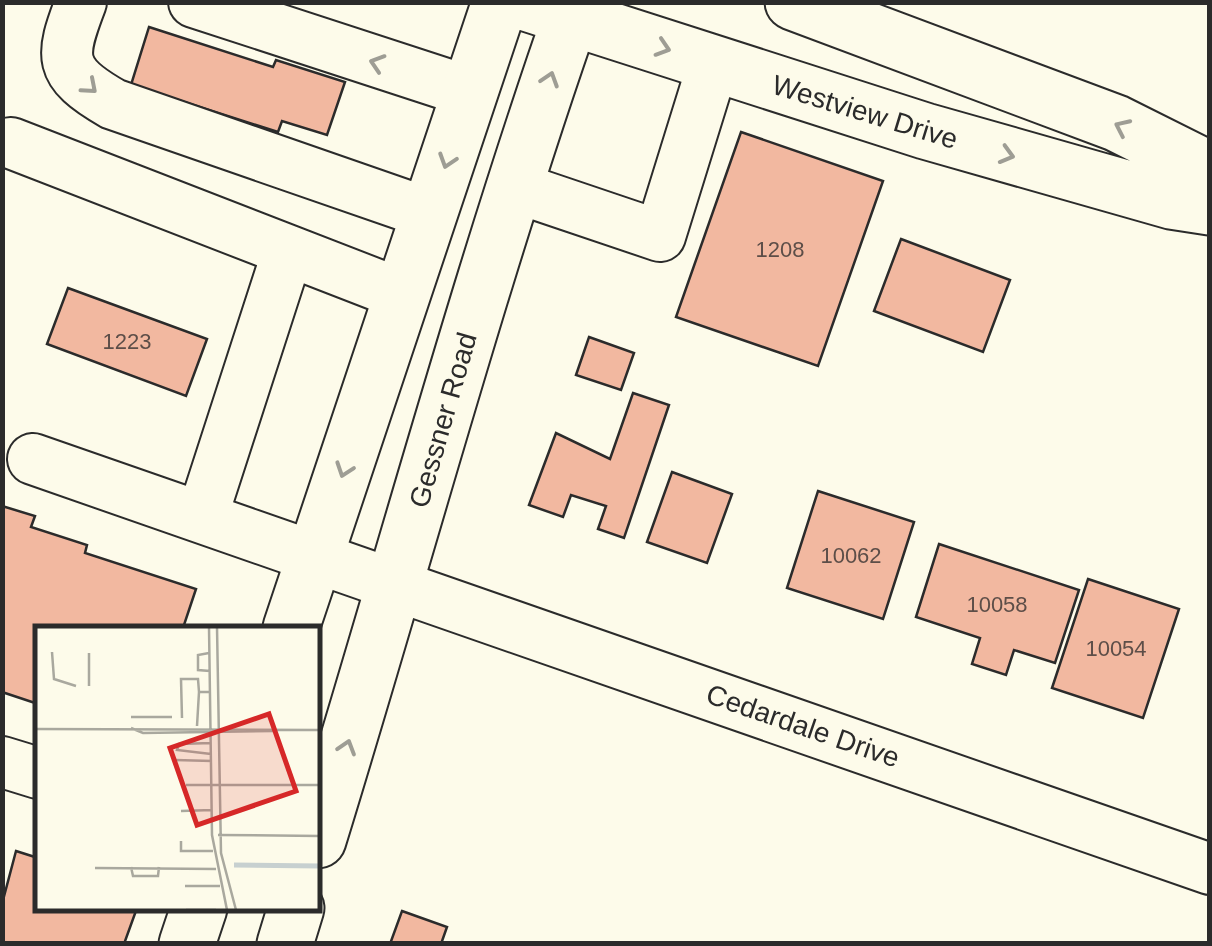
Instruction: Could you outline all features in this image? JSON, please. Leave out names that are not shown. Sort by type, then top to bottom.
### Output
[{"type":"main road","points":[[292,626],[500,2]]},
{"type":"main road","points":[[793,2],[1116,124],[1210,170]]},
{"type":"main road","name":"Westview Drive","points":[[556,8],[713,64],[925,131],[1171,201],[1210,207]]},
{"type":"main road","name":"Gessner Road","points":[[320,834],[398,583],[468,328],[515,187],[556,8]]},
{"type":"main road","points":[[188,944],[198,911]]},
{"type":"main road","points":[[285,944],[295,911]]},
{"type":"street","points":[[81,2],[64,48],[66,62],[92,92],[113,104],[430,214]]},
{"type":"street","points":[[194,2],[470,92]]},
{"type":"street","points":[[515,187],[660,236],[713,64]]},
{"type":"street","points":[[11,143],[403,294]]},
{"type":"street","points":[[202,516],[288,250]]},
{"type":"street","name":"Cedardale Drive","points":[[33,459],[1210,869]]},
{"type":"street","points":[[2,762],[35,772]]},
{"type":"building","points":[[149,27],[273,67],[276,60],[345,82],[327,135],[282,121],[278,132],[131,85]]},
{"type":"building","points":[[741,132],[883,181],[818,366],[676,317]]},
{"type":"building","points":[[901,239],[1010,280],[983,352],[874,311]]},
{"type":"building","points":[[68,288],[207,339],[186,396],[47,344]]},
{"type":"building","points":[[589,337],[634,353],[621,390],[576,375]]},
{"type":"building","points":[[633,393],[669,405],[624,538],[598,529],[606,506],[571,495],[563,517],[529,505],[556,433],[610,459]]},
{"type":"building","points":[[672,472],[732,494],[707,563],[647,542]]},
{"type":"building","points":[[818,491],[914,522],[883,619],[787,588]]},
{"type":"building","points":[[2,506],[35,516],[31,527],[87,545],[85,553],[196,589],[184,626],[35,626],[35,703],[2,692]]},
{"type":"building","points":[[939,544],[1079,590],[1055,663],[1014,650],[1006,675],[972,664],[980,638],[916,617]]},
{"type":"building","points":[[1088,579],[1179,609],[1143,718],[1052,688]]},
{"type":"building","points":[[16,851],[35,857],[35,911],[136,911],[124,944],[2,944],[2,904]]},
{"type":"building","points":[[402,911],[447,927],[441,944],[390,944]]}]
